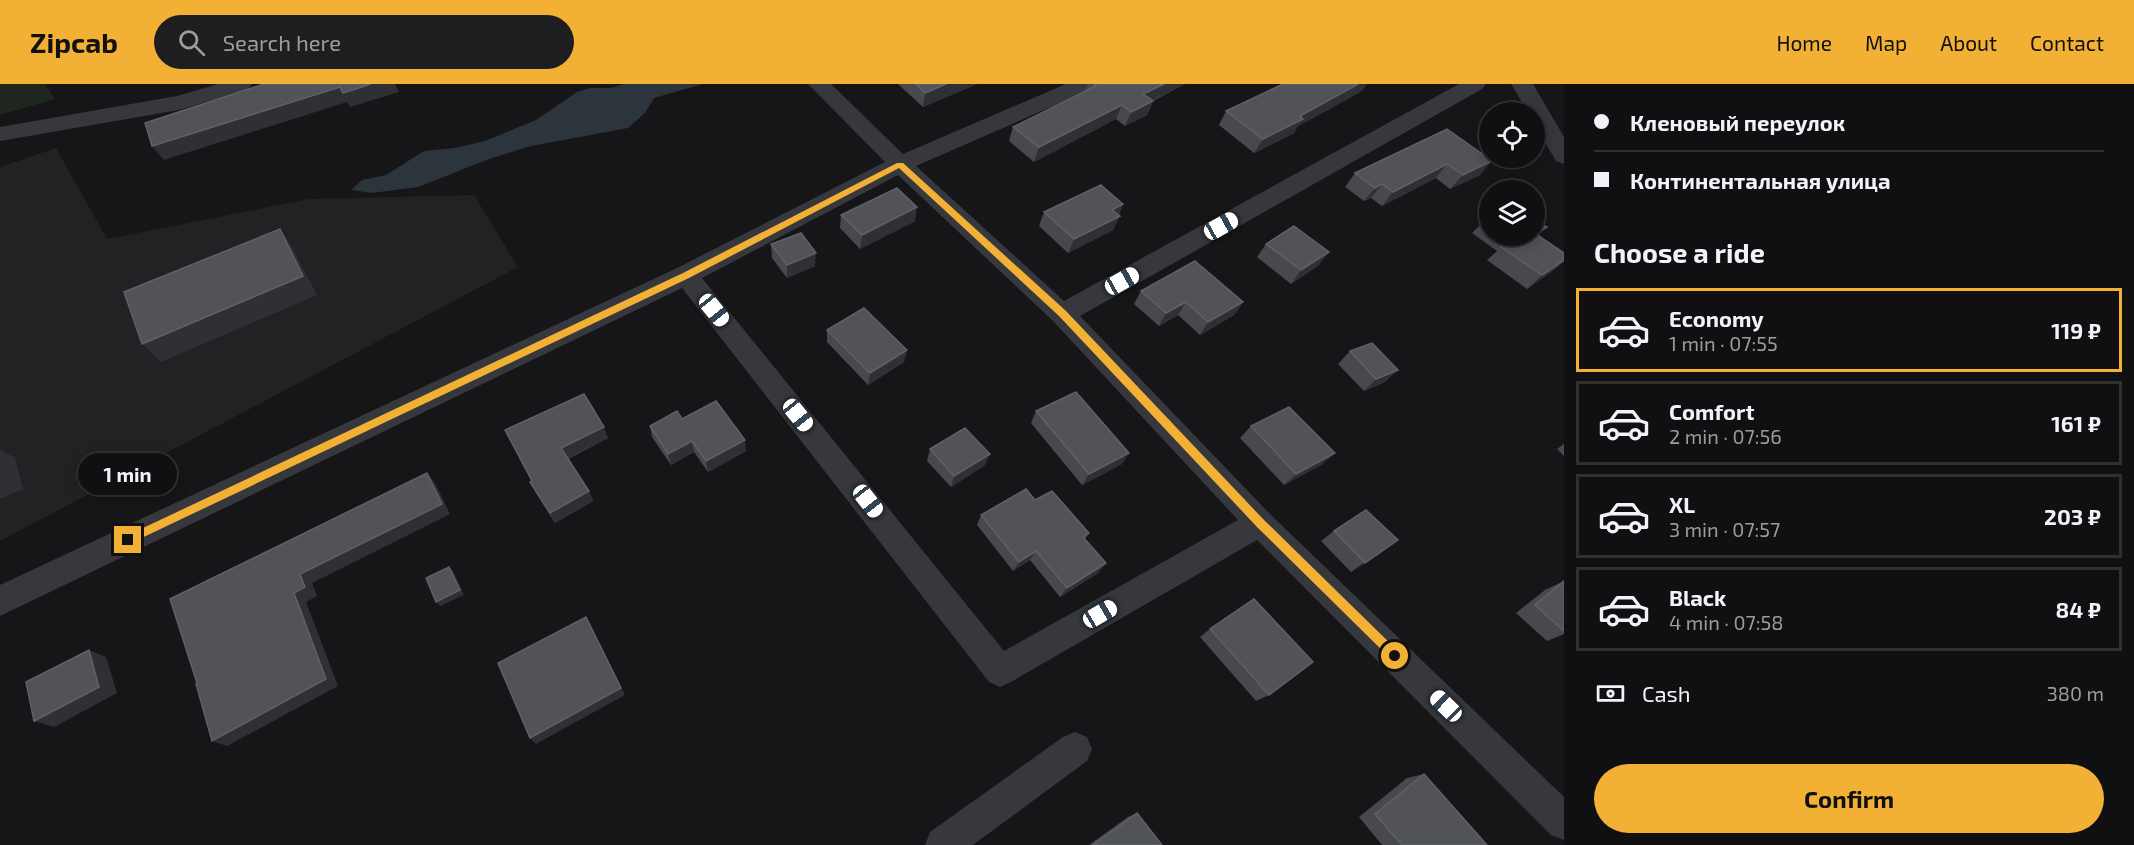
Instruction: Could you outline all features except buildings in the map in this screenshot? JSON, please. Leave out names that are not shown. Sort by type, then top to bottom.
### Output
[{"type":"street","points":[[0,134],[179,103],[241,84]]},
{"type":"street","points":[[819,84],[900,165],[1062,314],[1260,523],[1564,822]]},
{"type":"street","points":[[0,601],[686,275],[900,165],[1085,84]]},
{"type":"street","points":[[1062,314],[1475,84]]},
{"type":"street","points":[[1522,84],[1564,156]]},
{"type":"street","points":[[686,275],[868,501],[1000,671],[1260,523]]},
{"type":"street","points":[[943,845],[1075,749]]},
{"type":"shaded area","points":[[0,84],[45,84],[55,99],[0,115]]},
{"type":"shaded area","points":[[624,84],[703,84],[654,98],[645,113],[628,128],[531,146],[489,159],[418,187],[372,193],[351,190],[362,180],[386,175],[424,151],[455,148],[485,141],[536,120],[577,92]]},
{"type":"shaded area","points":[[56,148],[107,239],[309,199],[474,195],[518,267],[0,541],[0,167]]},
{"type":"route","points":[[128,540],[686,275],[900,165],[1062,314],[1260,523],[1395,656]]}]
